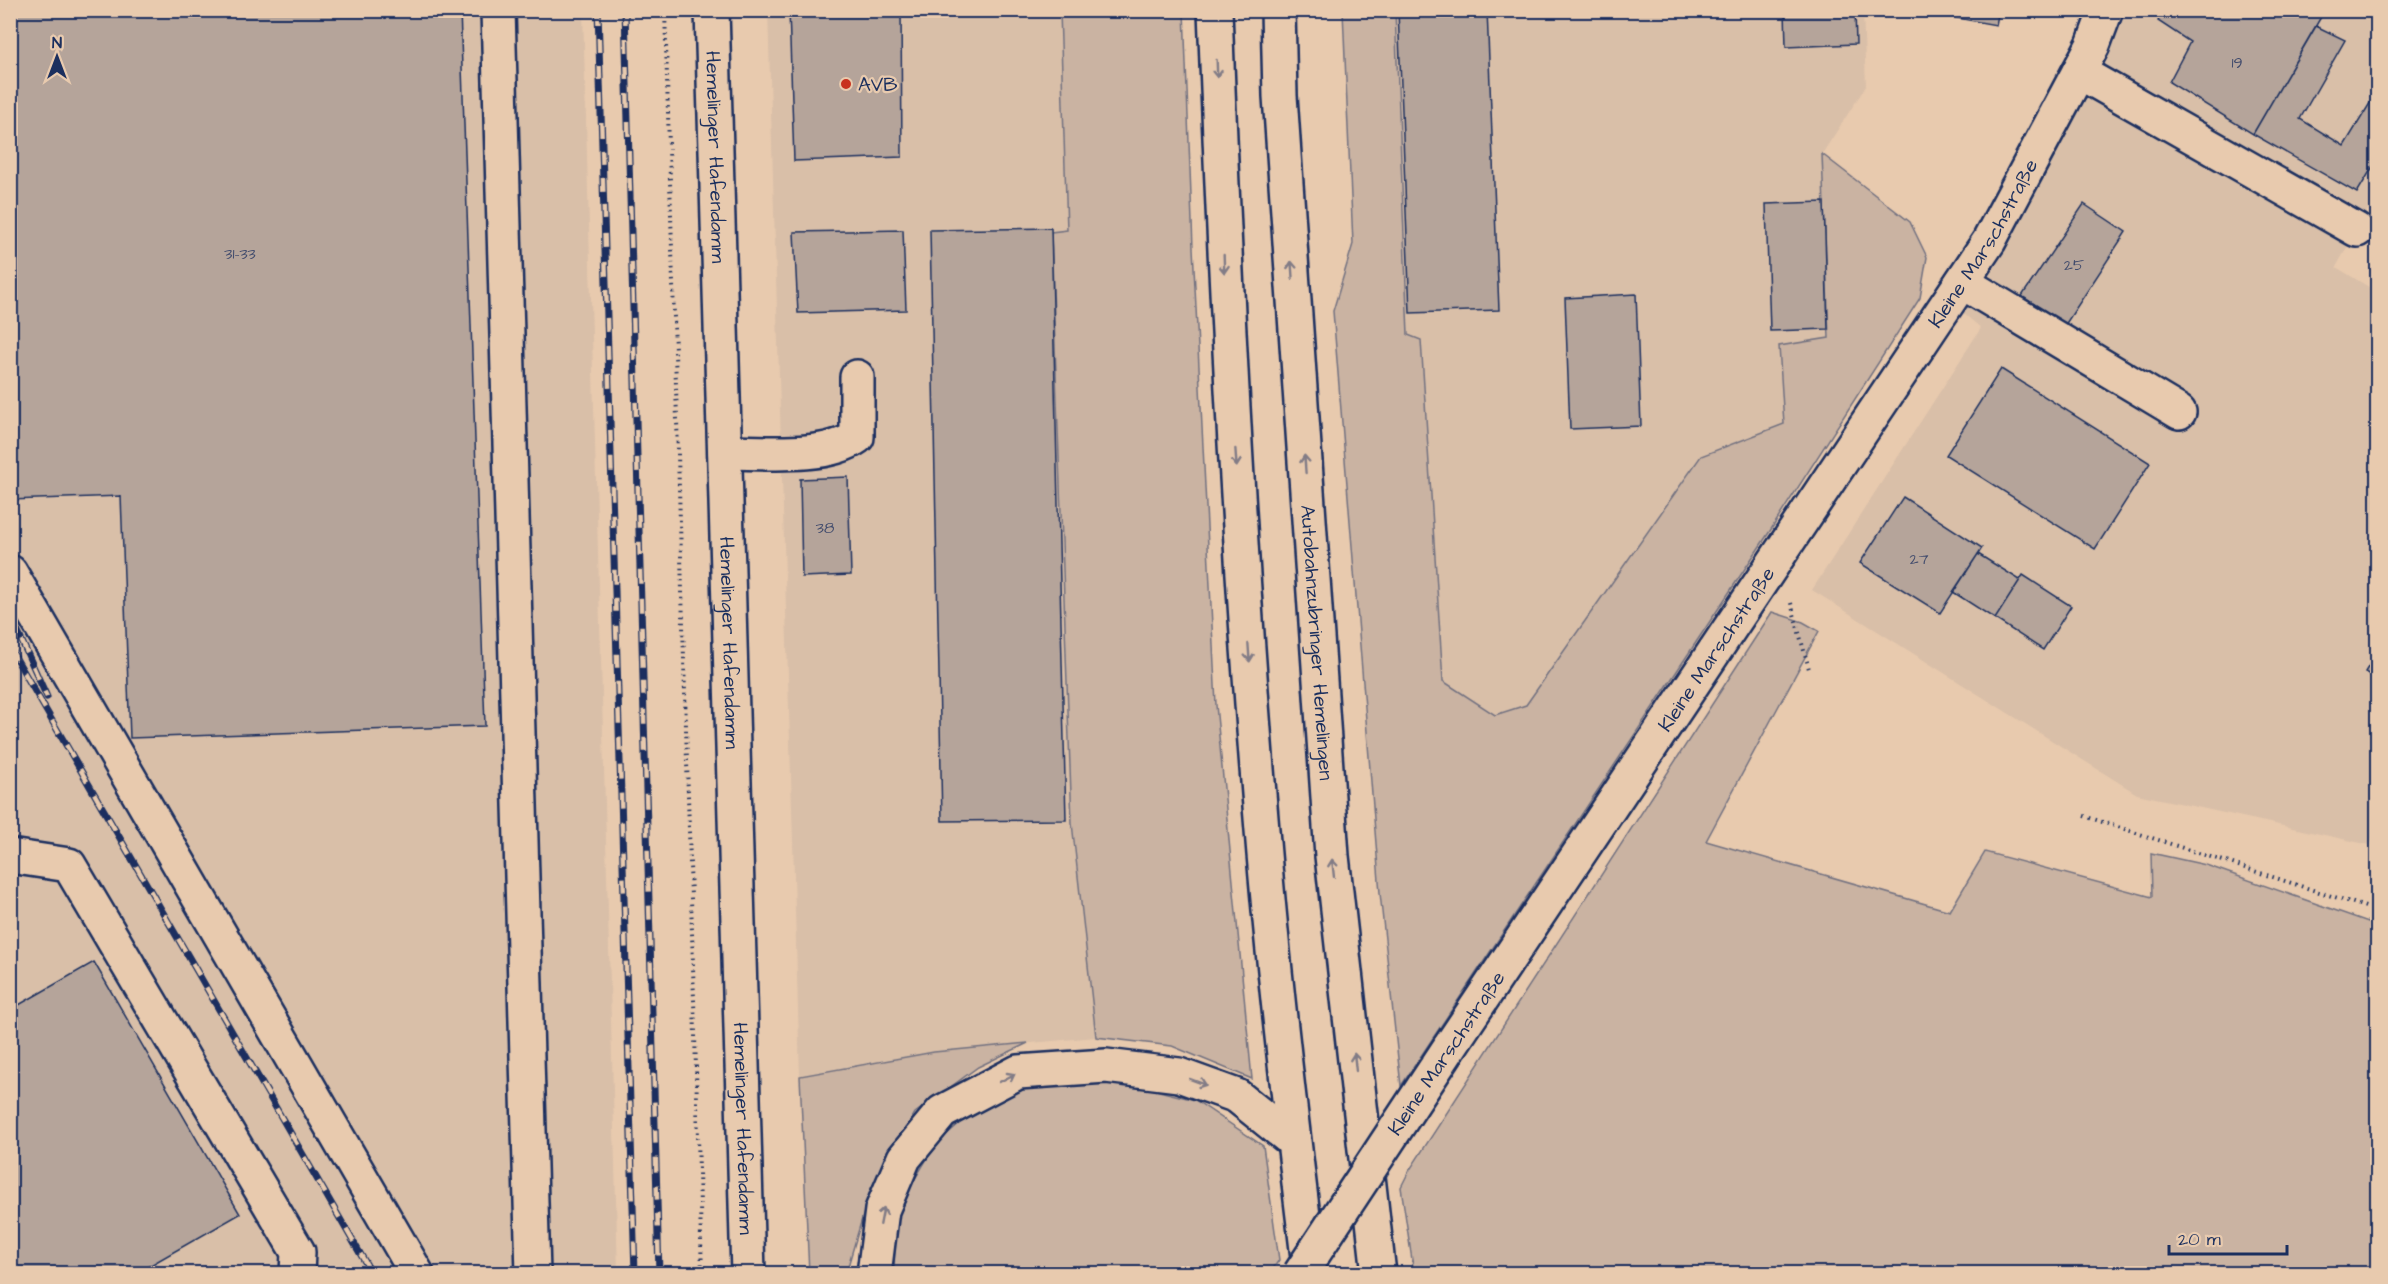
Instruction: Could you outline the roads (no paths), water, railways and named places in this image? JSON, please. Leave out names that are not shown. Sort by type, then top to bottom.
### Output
[{"type":"main road","points":[[498,10],[533,1274]]},
{"type":"main road","name":"Hemelinger Hafendamm","points":[[712,10],[748,1274]]},
{"type":"main road","points":[[1215,10],[1226,308],[1259,796],[1293,1141],[1310,1274]]},
{"type":"main road","name":"Autobahnzubringer Hemelingen","points":[[1278,10],[1281,108],[1332,856],[1379,1274]]},
{"type":"main road","name":"Kleine Marschstraße","points":[[1300,1274],[1989,241],[2079,72],[2106,10]]},
{"type":"main road","points":[[2079,72],[2357,230]]},
{"type":"main road","points":[[1962,282],[2179,412]]},
{"type":"main road","points":[[725,452],[814,450],[844,446],[858,437],[858,377]]},
{"type":"main road","points":[[10,572],[417,1274]]},
{"type":"main road","points":[[10,856],[69,866],[297,1252],[297,1274]]},
{"type":"main road","points":[[874,1274],[882,1210],[904,1158],[942,1112],[1018,1072],[1106,1065],[1179,1075],[1237,1096],[1293,1141]]},
{"type":"railway","points":[[598,10],[635,1274]]},
{"type":"railway","points":[[625,10],[659,1274]]},
{"type":"railway","points":[[10,615],[47,697]]},
{"type":"railway","points":[[10,648],[372,1274]]},
{"type":"place","name":"AVB","points":[[846,84]]}]
